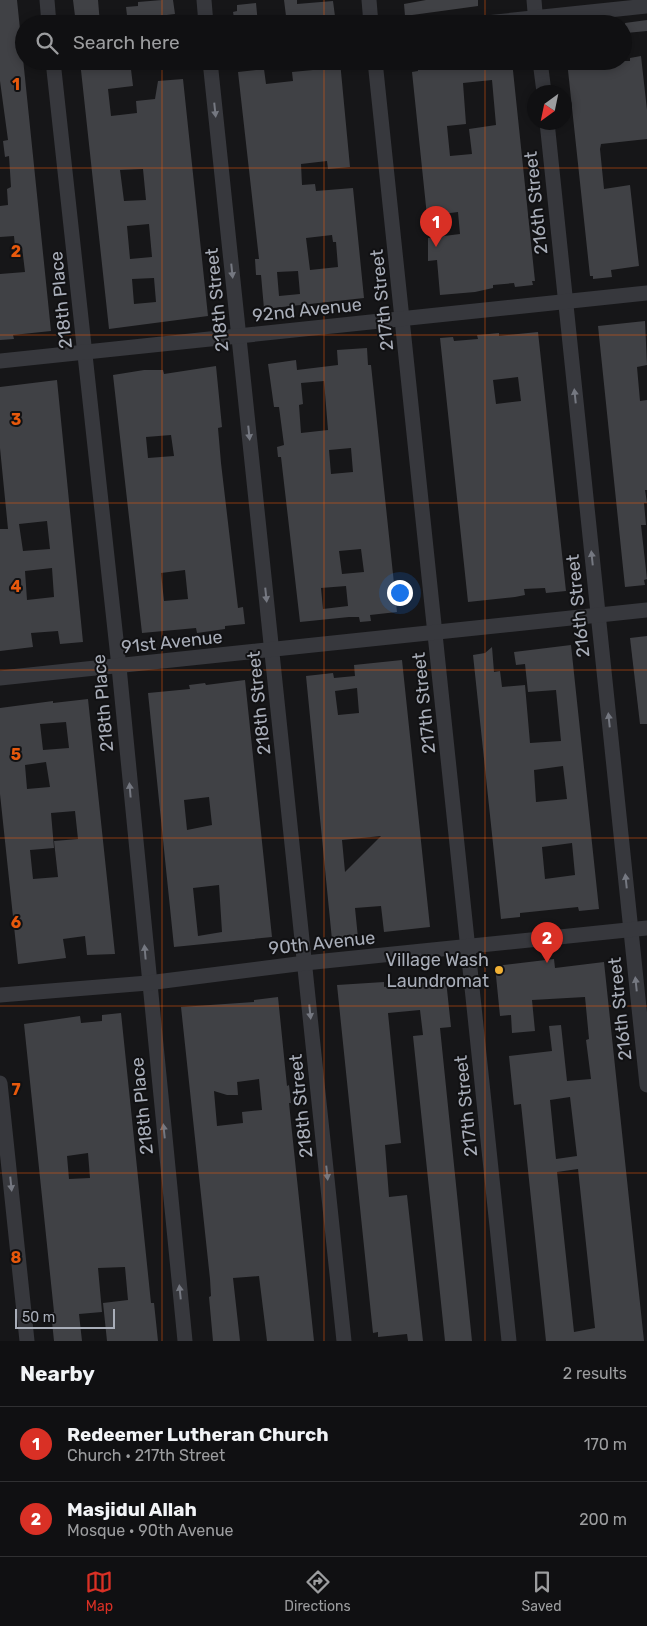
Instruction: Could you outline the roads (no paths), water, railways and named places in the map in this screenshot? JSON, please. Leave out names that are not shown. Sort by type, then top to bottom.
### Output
[{"type":"street","points":[[46,0],[48,15]]},
{"type":"street","points":[[204,0],[205,15]]},
{"type":"street","points":[[369,0],[370,15]]},
{"type":"street","points":[[534,0],[535,15]]},
{"type":"street","points":[[580,15],[647,6]]},
{"type":"street","name":"218th Place","points":[[54,70],[119,667],[148,982],[185,1341]]},
{"type":"street","name":"218th Street","points":[[211,70],[344,1341]]},
{"type":"street","name":"217th Street","points":[[376,70],[509,1341]]},
{"type":"street","points":[[541,70],[543,85]]},
{"type":"street","name":"216th Street","points":[[548,130],[647,1085]]},
{"type":"street","name":"92nd Avenue","points":[[0,361],[647,293]]},
{"type":"street","name":"91st Avenue","points":[[0,678],[647,610]]},
{"type":"street","name":"90th Avenue","points":[[0,995],[148,982],[305,963],[468,948],[647,928]]},
{"type":"street","points":[[0,1083],[27,1341]]},
{"type":"place","name":"Redeemer Lutheran Church","points":[[436,247]]},
{"type":"place","name":"Masjidul Allah","points":[[547,963]]},
{"type":"place","name":"Village Wash Laundromat","points":[[499,970]]}]
